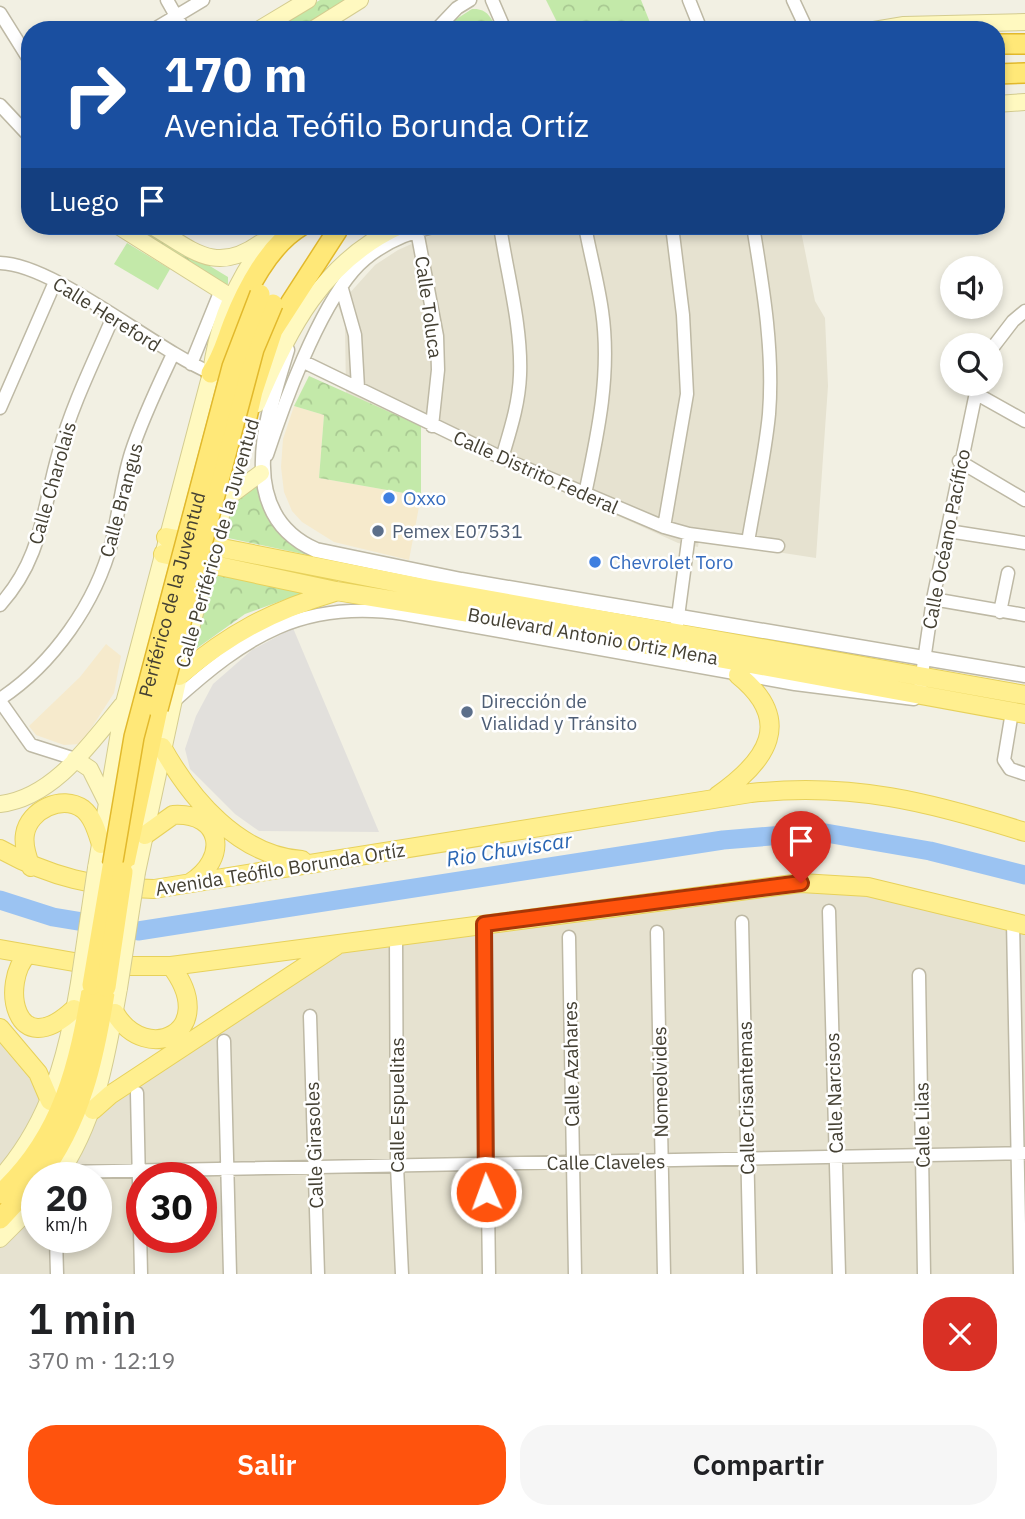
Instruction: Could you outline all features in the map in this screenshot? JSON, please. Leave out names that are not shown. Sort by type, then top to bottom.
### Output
[{"type":"highway","points":[[1005,44],[1025,44]]},
{"type":"highway","points":[[1005,74],[1025,74]]},
{"type":"highway","points":[[211,373],[221,356],[233,321],[253,280],[290,235]]},
{"type":"highway","name":"Periférico de la Juventud","points":[[165,705],[267,299],[280,262],[303,235]]},
{"type":"highway","name":"Periférico de la Juventud","points":[[102,992],[134,737],[232,367],[267,299],[332,235]]},
{"type":"highway","points":[[242,439],[253,391],[273,330],[335,235]]},
{"type":"highway","name":"Calle Periférico de la Juventud","points":[[130,872],[165,705]]},
{"type":"highway","points":[[1,1180],[22,1169],[62,1108],[102,992],[130,872]]},
{"type":"highway","points":[[102,992],[107,1054]]},
{"type":"highway","points":[[47,1162],[78,1112],[96,1045],[102,992]]},
{"type":"highway","points":[[0,1219],[21,1196]]},
{"type":"main road","points":[[273,21],[308,0]]},
{"type":"main road","points":[[326,21],[360,0]]},
{"type":"main road","points":[[1005,22],[1025,22]]},
{"type":"main road","points":[[1005,103],[1025,102]]},
{"type":"main road","points":[[132,235],[226,294]]},
{"type":"main road","points":[[167,235],[205,258],[219,260],[243,254],[268,235]]},
{"type":"main road","points":[[172,966],[189,996],[188,1016],[181,1028],[168,1037],[143,1037],[123,1026],[102,992],[96,867],[124,703],[211,373],[226,294],[270,235]]},
{"type":"main road","name":"Calle Periférico de la Juventud","points":[[130,872],[145,835],[162,747],[165,705],[179,676],[242,439],[294,325],[317,290],[350,257],[385,235]]},
{"type":"main road","points":[[227,498],[261,473]]},
{"type":"main road","name":"Boulevard Antonio Ortiz Mena","points":[[165,545],[210,554],[542,601],[677,624],[923,667],[1025,695]]},
{"type":"main road","name":"Boulevard Antonio Ortiz Mena","points":[[210,554],[336,591],[494,617],[1018,713]]},
{"type":"main road","points":[[179,676],[247,625],[271,613],[336,591]]},
{"type":"main road","points":[[711,799],[748,772],[769,736],[769,715],[763,698],[738,675]]},
{"type":"main road","points":[[0,804],[28,797],[46,787],[75,759],[124,703]]},
{"type":"main road","points":[[162,747],[185,785],[234,833],[262,852],[301,860],[358,858]]},
{"type":"main road","points":[[75,759],[90,769],[106,802]]},
{"type":"main road","name":"Avenida Teófilo Borunda Ortíz","points":[[0,849],[31,867],[92,885],[121,888],[187,885],[711,799],[788,789],[850,789],[927,802],[1025,832]]},
{"type":"main road","points":[[31,867],[25,847],[25,831],[32,819],[53,805],[74,805],[83,809],[89,816],[101,844]]},
{"type":"main road","points":[[145,835],[173,815],[195,817],[206,824],[214,836],[216,852],[210,868],[187,885]]},
{"type":"main road","points":[[0,949],[97,966],[172,966],[771,885],[822,883],[880,889],[1019,923]]},
{"type":"main road","points":[[93,1110],[110,1095],[340,943]]},
{"type":"main road","points":[[28,954],[11,966],[1,991],[4,1007],[13,1020],[27,1028],[41,1029],[54,1025],[102,992]]},
{"type":"main road","points":[[1,1180],[50,1101],[64,1063],[74,1009]]},
{"type":"main road","points":[[2,1035],[38,1073],[50,1101]]},
{"type":"main road","points":[[66,1162],[93,1110],[107,1054]]},
{"type":"main road","points":[[0,1239],[21,1218]]},
{"type":"street","points":[[167,0],[179,21]]},
{"type":"street","points":[[168,21],[203,0]]},
{"type":"street","points":[[445,21],[457,8],[470,0]]},
{"type":"street","points":[[492,0],[501,21]]},
{"type":"street","points":[[689,0],[697,21]]},
{"type":"street","points":[[793,0],[803,21]]},
{"type":"street","points":[[0,13],[21,42]]},
{"type":"street","points":[[0,105],[21,127]]},
{"type":"street","points":[[261,473],[276,428],[304,362],[342,289],[353,272],[377,251],[407,235]]},
{"type":"street","name":"Calle Toluca","points":[[418,235],[437,336],[438,370],[432,426]]},
{"type":"street","points":[[501,235],[518,338],[520,373],[516,411],[502,458]]},
{"type":"street","points":[[585,494],[601,414],[604,348],[602,312],[587,235]]},
{"type":"street","points":[[664,527],[687,394],[683,315],[673,235]]},
{"type":"street","points":[[748,542],[769,415],[770,378],[754,235]]},
{"type":"street","name":"Calle Hereford","points":[[0,263],[38,272],[173,354],[211,373]]},
{"type":"street","points":[[0,408],[55,282]]},
{"type":"street","points":[[342,289],[355,335],[358,387]]},
{"type":"street","points":[[191,364],[226,294]]},
{"type":"street","points":[[1003,334],[1025,311]]},
{"type":"street","name":"Calle Charolais","points":[[0,606],[23,573],[37,542],[47,511],[58,453],[74,406],[113,317]]},
{"type":"street","points":[[261,473],[269,415],[294,325]]},
{"type":"street","name":"Calle Brangus","points":[[0,700],[31,677],[66,634],[89,598],[111,543],[131,452],[173,354]]},
{"type":"street","name":"Calle Distrito Federal","points":[[304,362],[432,426],[664,527],[689,534],[778,546]]},
{"type":"street","name":"Calle Océano Pacífico","points":[[919,695],[933,599],[974,396]]},
{"type":"street","points":[[988,396],[1025,421]]},
{"type":"street","points":[[959,461],[1025,500]]},
{"type":"street","name":"Boulevard Antonio Ortiz Mena","points":[[261,473],[281,523],[306,546],[331,555],[542,601]]},
{"type":"street","points":[[948,531],[1025,543]]},
{"type":"street","points":[[677,624],[689,534]]},
{"type":"street","points":[[1000,612],[1008,573]]},
{"type":"street","points":[[933,599],[1025,615]]},
{"type":"street","points":[[165,705],[226,655],[254,638],[289,621],[337,611],[404,614],[738,675],[901,699],[919,695]]},
{"type":"street","name":"Boulevard Antonio Ortiz Mena","points":[[923,667],[1025,675]]},
{"type":"street","points":[[0,700],[31,744],[75,759]]},
{"type":"street","points":[[1018,713],[1004,760],[1010,769],[1025,774]]},
{"type":"street","name":"Calle Narcisos","points":[[829,911],[839,1274]]},
{"type":"street","name":"Calle Crisantemas","points":[[742,922],[750,1274]]},
{"type":"street","points":[[1019,923],[1020,1274]]},
{"type":"street","points":[[484,924],[485,1165],[489,1274]]},
{"type":"street","name":"Nomeolvides","points":[[656,932],[664,1274]]},
{"type":"street","name":"Calle Espuelitas","points":[[396,936],[397,1166],[402,1274]]},
{"type":"street","name":"Calle Azahares","points":[[569,937],[575,1274]]},
{"type":"street","name":"Calle Lilas","points":[[919,975],[924,1274]]},
{"type":"street","name":"Calle Girasoles","points":[[310,1016],[318,1274]]},
{"type":"street","points":[[224,1041],[230,1274]]},
{"type":"street","points":[[137,1093],[139,1162]]},
{"type":"street","name":"Calle Claveles","points":[[217,1170],[1021,1153]]},
{"type":"street","points":[[56,1253],[57,1274]]},
{"type":"street","points":[[141,1253],[141,1274]]},
{"type":"shaded area","points":[[432,235],[802,235],[815,301],[825,318],[828,386],[816,558],[699,540],[698,547],[678,543],[346,393],[345,324],[338,306],[375,265],[398,250]]},
{"type":"shaded area","points":[[294,406],[324,415],[319,478],[421,496],[409,560],[334,542],[302,522],[292,511],[284,492],[281,467],[283,439]]},
{"type":"shaded area","points":[[293,628],[379,832],[259,831],[235,814],[190,769],[185,749],[196,716],[213,684],[252,650]]},
{"type":"shaded area","points":[[106,644],[121,656],[114,693],[81,744],[64,745],[36,735],[29,726],[80,677]]},
{"type":"shaded area","points":[[801,883],[1025,925],[1025,1274],[0,1274],[0,1028],[38,1073],[93,1110],[340,943]]},
{"type":"green space","points":[[320,0],[348,0],[314,21],[284,21]]},
{"type":"green space","points":[[546,0],[641,0],[649,21],[556,21]]},
{"type":"green space","points":[[472,9],[488,14],[493,21],[453,21]]},
{"type":"green space","points":[[143,235],[159,235],[228,277],[228,284],[225,285]]},
{"type":"green space","points":[[127,243],[170,269],[158,290],[114,264]]},
{"type":"green space","points":[[309,376],[421,426],[421,496],[319,478],[324,415],[294,406]]},
{"type":"green space","points":[[256,478],[261,502],[271,523],[288,541],[308,555],[219,536],[232,501]]},
{"type":"green space","points":[[212,570],[314,589],[245,614],[193,651]]},
{"type":"waterway","name":"Rio Chuviscar","points":[[0,900],[53,917],[138,931],[723,840],[820,832],[930,851],[1025,875]]},
{"type":"place","name":"Oxxo","points":[[389,498]]},
{"type":"place","name":"Pemex E07531","points":[[378,531]]},
{"type":"place","name":"Chevrolet Toro","points":[[595,562]]},
{"type":"place","name":"Dirección de Vialidad y Tránsito","points":[[467,712]]},
{"type":"route","points":[[486,1192],[484,924],[801,883]]}]
